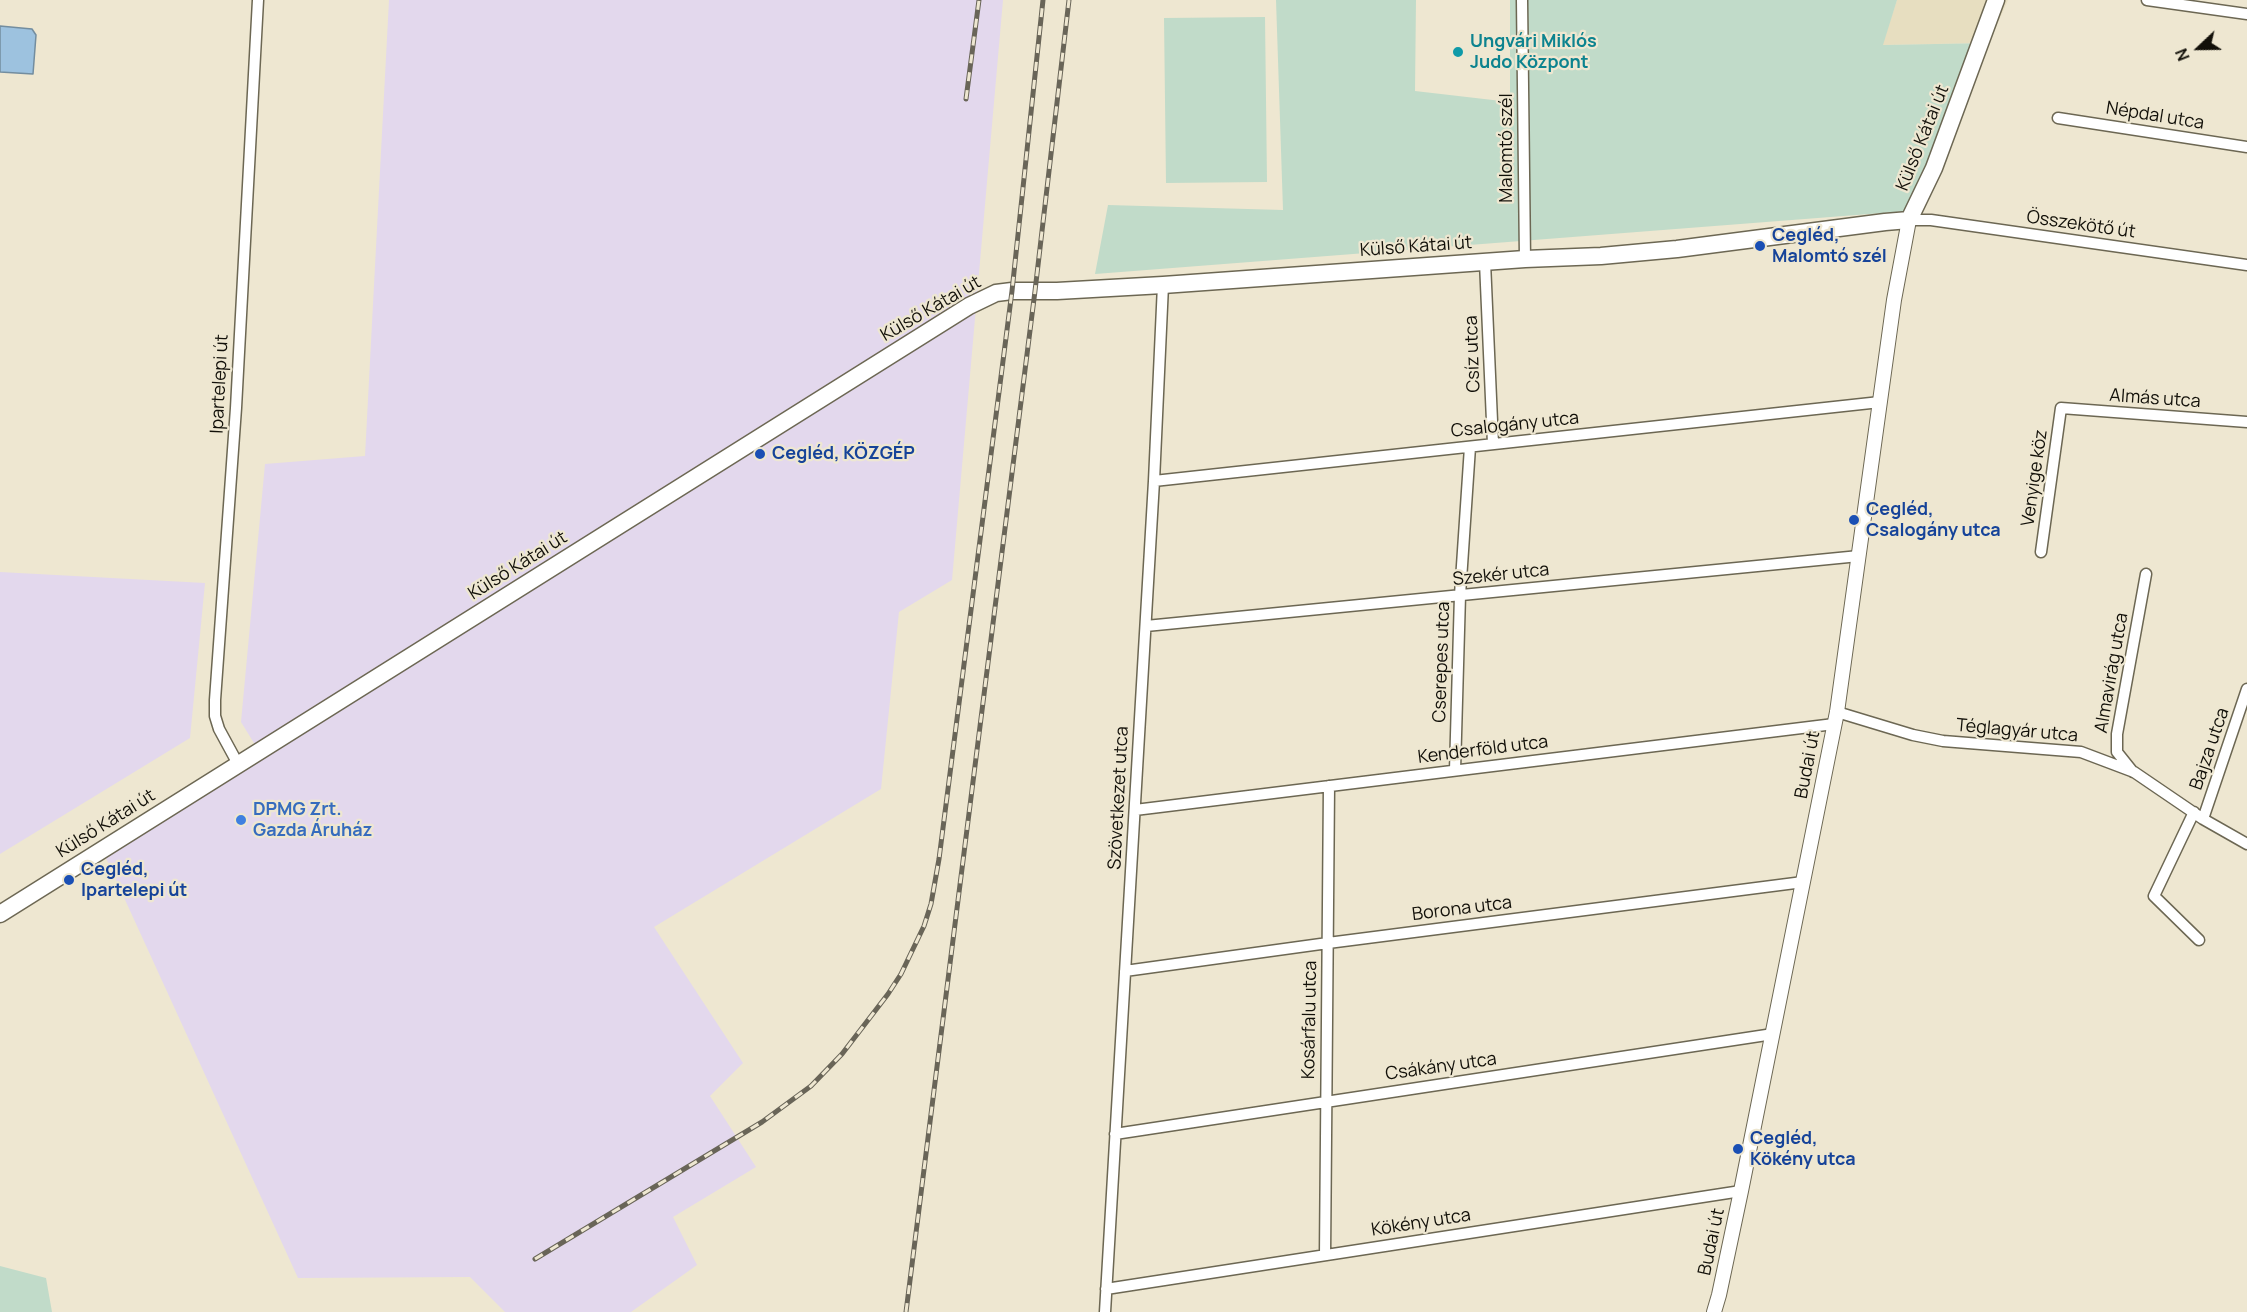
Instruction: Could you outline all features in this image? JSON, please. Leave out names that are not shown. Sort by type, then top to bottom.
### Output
[{"type":"main road","name":"Külső Kátai út","points":[[0,914],[969,306],[1005,291],[1057,291],[1163,285],[1525,259],[1601,256],[1677,249],[1909,220],[1934,168],[1996,0]]},
{"type":"street","name":"Ipartelepi út","points":[[238,764],[219,729],[215,716],[215,700],[236,408],[258,0]]},
{"type":"street","name":"Malomtó szél","points":[[1522,0],[1525,259]]},
{"type":"street","points":[[2147,0],[2209,5],[2247,14]]},
{"type":"street","name":"Népdal utca","points":[[2058,118],[2247,147]]},
{"type":"street","name":"Összekötő út","points":[[1909,220],[1931,220],[2247,265]]},
{"type":"street","name":"Budai út","points":[[1714,1312],[1773,1034],[1835,718],[1894,300],[1909,220]]},
{"type":"street","name":"Csíz utca","points":[[1485,262],[1493,444]]},
{"type":"street","name":"Szövetkezet utca","points":[[1105,1312],[1146,626],[1163,285]]},
{"type":"street","name":"Csalogány utca","points":[[1154,482],[1880,402]]},
{"type":"street","name":"Almás utca","points":[[2061,408],[2247,422]]},
{"type":"street","name":"Venyige köz","points":[[2041,552],[2061,408]]},
{"type":"street","name":"Cserepes utca","points":[[1455,770],[1460,596],[1470,447]]},
{"type":"street","name":"Szekér utca","points":[[1146,626],[1859,556]]},
{"type":"street","name":"Almavirág utca","points":[[2134,772],[2116,752],[2117,734],[2146,574]]},
{"type":"street","name":"Bajza utca","points":[[2203,819],[2247,689]]},
{"type":"street","name":"Kenderföld utca","points":[[1135,810],[1455,770],[1835,718]]},
{"type":"street","name":"Téglagyár utca","points":[[1835,718],[1943,741],[2081,752],[2134,772],[2203,819],[2247,844]]},
{"type":"street","name":"Kosárfalu utca","points":[[1325,1255],[1329,786]]},
{"type":"street","points":[[2194,812],[2154,896],[2199,940]]},
{"type":"street","name":"Borona utca","points":[[1125,971],[1328,942],[1803,882]]},
{"type":"street","name":"Csákány utca","points":[[1115,1134],[1326,1100],[1773,1034]]},
{"type":"street","name":"Kökény utca","points":[[1106,1289],[1741,1191]]},
{"type":"shaded area","points":[[389,0],[1003,0],[952,580],[899,612],[881,789],[654,927],[743,1063],[710,1096],[756,1167],[673,1217],[697,1265],[631,1312],[505,1312],[470,1277],[298,1278],[105,856],[262,756],[241,722],[265,464],[365,456]]},
{"type":"shaded area","points":[[1897,0],[2008,0],[1989,43],[1882,45]]},
{"type":"shaded area","points":[[0,572],[205,583],[190,738],[0,854]]},
{"type":"green space","points":[[1276,0],[1416,0],[1415,91],[1510,102],[1510,0],[1897,0],[1883,45],[1989,43],[1953,124],[1921,210],[1095,274],[1108,205],[1283,210]]},
{"type":"green space","points":[[1265,17],[1267,182],[1166,183],[1164,18]]},
{"type":"green space","points":[[0,1266],[46,1278],[52,1312],[0,1312]]},
{"type":"water","points":[[0,26],[32,29],[36,35],[33,74],[0,72]]},
{"type":"railway","points":[[966,99],[979,0]]},
{"type":"railway","points":[[535,1259],[762,1122],[811,1086],[842,1054],[888,994],[901,974],[924,926],[931,904],[939,859],[1012,291],[1043,0]]},
{"type":"railway","points":[[906,1312],[1035,291],[1069,0]]},
{"type":"place","name":"Ungvári Miklós Judo Központ","points":[[1458,52]]},
{"type":"place","name":"Cegléd, Malomtó szél","points":[[1760,246]]},
{"type":"place","name":"Cegléd, KÖZGÉP","points":[[760,454]]},
{"type":"place","name":"Cegléd, Csalogány utca","points":[[1854,520]]},
{"type":"place","name":"DPMG Zrt. Gazda Áruház","points":[[241,820]]},
{"type":"place","name":"Cegléd, Ipartelepi út","points":[[69,880]]},
{"type":"place","name":"Cegléd, Kökény utca","points":[[1738,1149]]}]
